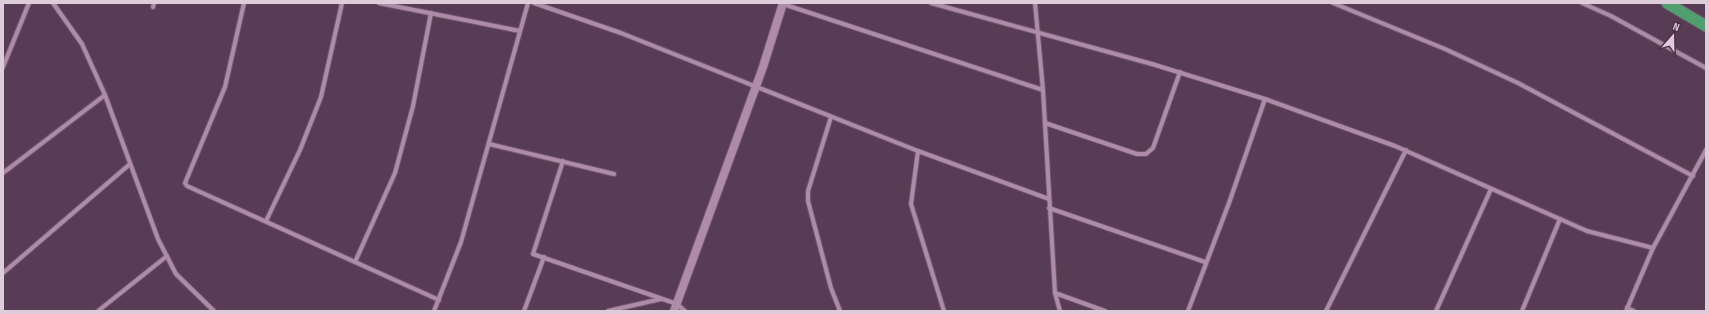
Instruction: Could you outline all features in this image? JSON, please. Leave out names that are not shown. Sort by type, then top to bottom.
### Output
[{"type":"highway","points":[[1667,3],[1706,26]]},
{"type":"main road","points":[[675,307],[755,88],[783,3]]},
{"type":"street","points":[[3,67],[29,3]]},
{"type":"street","points":[[53,3],[82,44],[105,95],[158,240],[176,274],[214,311]]},
{"type":"street","points":[[244,3],[225,87],[185,183],[187,186],[439,300]]},
{"type":"street","points":[[266,221],[300,150],[321,97],[342,3]]},
{"type":"street","points":[[379,3],[520,31]]},
{"type":"street","points":[[434,311],[461,242],[528,3]]},
{"type":"street","points":[[534,3],[621,33],[755,88],[831,116],[918,151],[1049,199]]},
{"type":"street","points":[[783,3],[1043,90]]},
{"type":"street","points":[[931,3],[1037,34],[1180,72],[1265,98],[1406,150],[1587,231],[1653,248]]},
{"type":"street","points":[[1035,3],[1043,90],[1055,293],[1060,311]]},
{"type":"street","points":[[1333,3],[1438,46],[1518,83],[1693,176]]},
{"type":"street","points":[[1582,3],[1611,16],[1706,68]]},
{"type":"street","points":[[355,262],[395,173],[413,106],[430,13]]},
{"type":"street","points":[[1045,123],[1137,154],[1146,154],[1153,148],[1180,72]]},
{"type":"street","points":[[3,173],[105,95]]},
{"type":"street","points":[[1188,311],[1205,262],[1229,203],[1265,98]]},
{"type":"street","points":[[831,116],[808,191],[808,201],[831,288],[840,311]]},
{"type":"street","points":[[488,144],[614,174]]},
{"type":"street","points":[[1326,311],[1406,150]]},
{"type":"street","points":[[1634,311],[1627,310],[1653,248],[1706,150]]},
{"type":"street","points":[[918,151],[911,204],[944,311]]},
{"type":"street","points":[[563,161],[533,254],[662,299],[685,311]]},
{"type":"street","points":[[3,273],[130,164]]},
{"type":"street","points":[[1436,311],[1491,188]]},
{"type":"street","points":[[1050,208],[1205,262]]},
{"type":"street","points":[[1522,311],[1560,219]]},
{"type":"street","points":[[98,311],[167,256]]},
{"type":"street","points":[[524,311],[544,258]]},
{"type":"street","points":[[1055,293],[1105,311]]},
{"type":"street","points":[[608,311],[662,299]]}]
